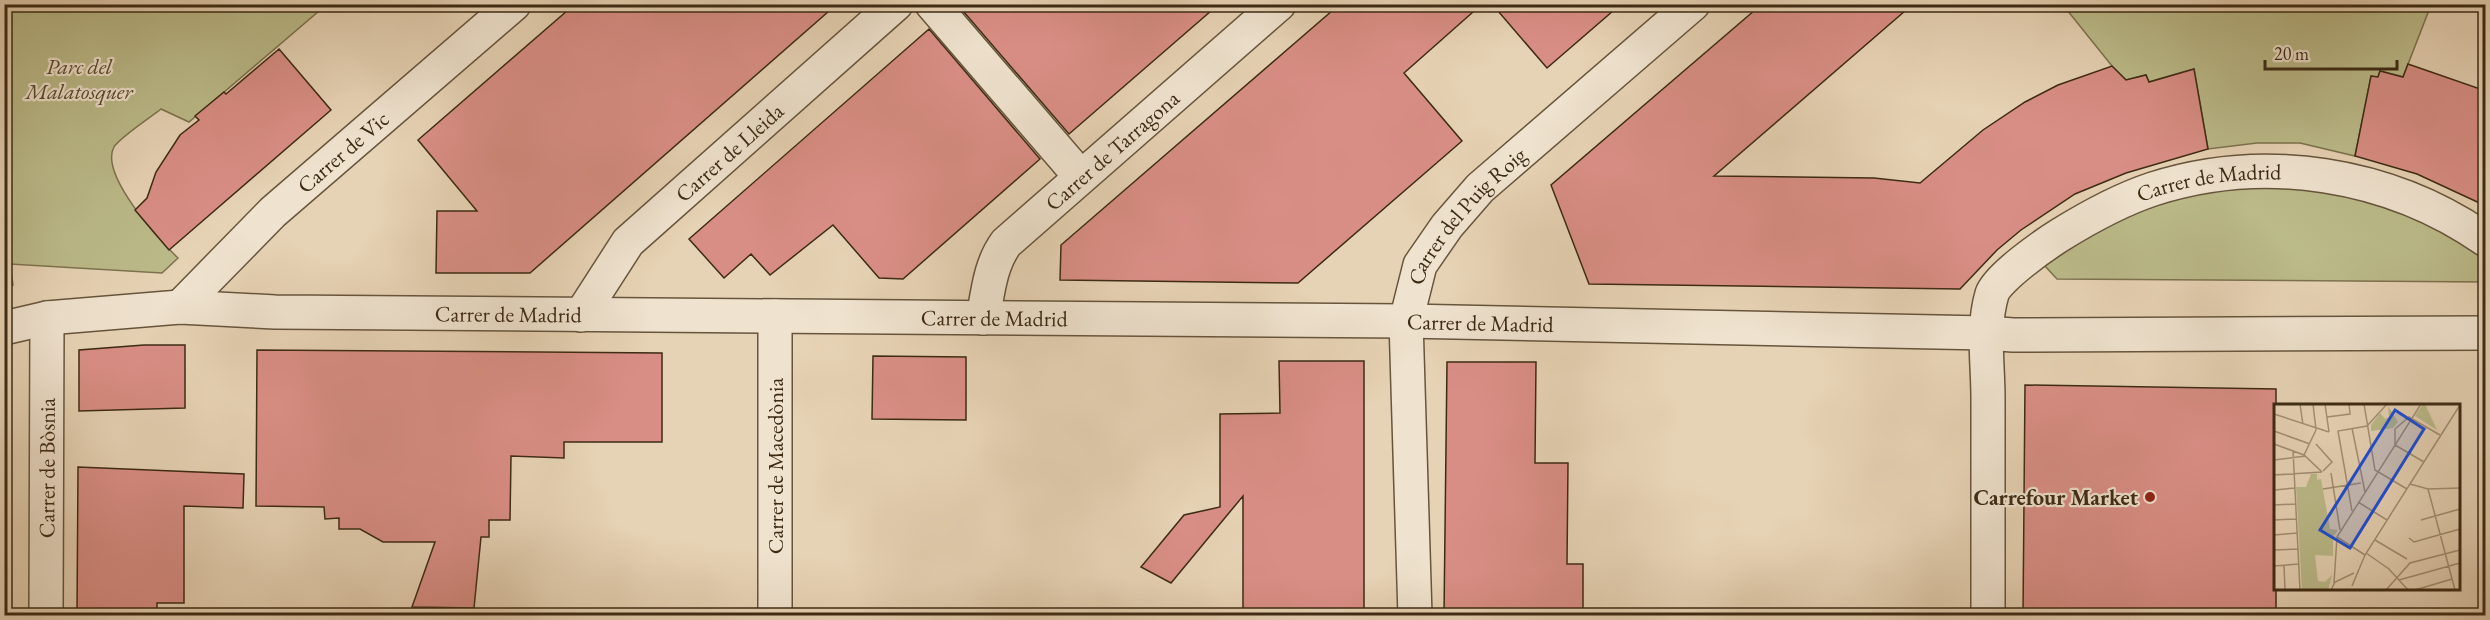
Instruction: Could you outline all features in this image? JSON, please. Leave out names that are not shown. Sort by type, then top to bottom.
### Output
[{"type":"street","name":"Carrer de Vic","points":[[180,307],[273,212],[514,4]]},
{"type":"street","name":"Carrer de Lleida","points":[[581,315],[628,242],[896,4]]},
{"type":"street","points":[[932,4],[1080,176]]},
{"type":"street","name":"Carrer de Tarragona","points":[[983,318],[991,275],[1002,249],[1080,176],[1279,4]]},
{"type":"street","name":"Carrer del Puig Roig","points":[[1414,615],[1406,321],[1420,265],[1448,226],[1480,188],[1693,4]]},
{"type":"street","name":"Carrer de Madrid","points":[[1986,333],[1992,291],[2014,268],[2041,247],[2116,204],[2181,181],[2222,174],[2254,172],[2296,172],[2332,176],[2402,195],[2439,211],[2486,240]]},
{"type":"street","name":"Carrer de Madrid","points":[[4,328],[47,318],[180,307],[275,312],[1406,321],[2013,335],[2486,333]]},
{"type":"street","name":"Carrer de Macedònia","points":[[775,316],[775,615]]},
{"type":"street","name":"Carrer de Bòsnia","points":[[46,615],[47,318]]},
{"type":"street","points":[[1986,333],[1988,615]]},
{"type":"green space","name":"Parc del Malatosquer","points":[[5,5],[326,5],[189,122],[161,109],[128,133],[114,147],[112,159],[115,173],[123,189],[145,222],[178,258],[162,273],[10,264],[13,285],[5,288]]},
{"type":"green space","points":[[2063,5],[2431,5],[2403,77],[2380,71],[2378,77],[2371,76],[2355,156],[2300,143],[2257,143],[2208,149],[2194,69],[2149,82],[2146,75],[2126,80]]},
{"type":"green space","points":[[2239,188],[2307,188],[2379,203],[2444,232],[2485,260],[2486,282],[2057,279],[2045,266],[2109,226],[2179,198]]},
{"type":"building","points":[[575,4],[837,4],[530,273],[436,273],[437,211],[477,211],[418,140]]},
{"type":"building","points":[[957,4],[1219,4],[1069,134]]},
{"type":"building","points":[[1340,4],[1482,4],[1404,73],[1462,141],[1298,283],[1060,280],[1061,245]]},
{"type":"building","points":[[1492,4],[1621,4],[1547,68]]},
{"type":"building","points":[[1762,4],[1913,4],[1714,176],[1874,178],[1920,183],[1983,130],[2025,102],[2058,85],[2112,66],[2126,80],[2146,75],[2149,82],[2194,69],[2208,149],[2126,173],[2075,194],[2021,230],[1997,250],[1960,289],[1589,284],[1551,185]]},
{"type":"building","points":[[929,29],[1040,159],[903,279],[879,278],[833,225],[770,275],[751,254],[724,278],[689,239]]},
{"type":"building","points":[[279,49],[331,110],[169,250],[135,210],[147,198],[156,172],[180,135],[199,120],[195,116],[224,92],[226,94]]},
{"type":"building","points":[[2408,64],[2486,91],[2486,206],[2417,174],[2355,156],[2371,76],[2378,77],[2380,71],[2403,77]]},
{"type":"building","points":[[144,345],[185,345],[185,408],[79,411],[79,350]]},
{"type":"building","points":[[257,350],[662,353],[662,442],[564,442],[564,458],[511,456],[510,520],[489,520],[489,537],[481,537],[474,608],[412,607],[435,542],[383,542],[360,529],[339,529],[339,518],[325,519],[324,507],[256,506]]},
{"type":"building","points":[[873,356],[966,357],[966,420],[872,419]]},
{"type":"building","points":[[1279,361],[1364,361],[1364,615],[1243,615],[1243,496],[1171,583],[1141,567],[1184,515],[1220,507],[1220,414],[1280,413]]},
{"type":"building","points":[[1447,362],[1536,362],[1535,463],[1568,463],[1567,564],[1583,564],[1583,615],[1444,615]]},
{"type":"building","name":"Carrefour Market","points":[[2025,385],[2276,389],[2276,404],[2274,404],[2274,590],[2276,590],[2276,615],[2023,615]]},
{"type":"building","points":[[78,467],[244,474],[243,508],[184,506],[184,603],[157,603],[157,615],[77,615]]},
{"type":"place","name":"Carrefour Market","points":[[2150,497]]}]
